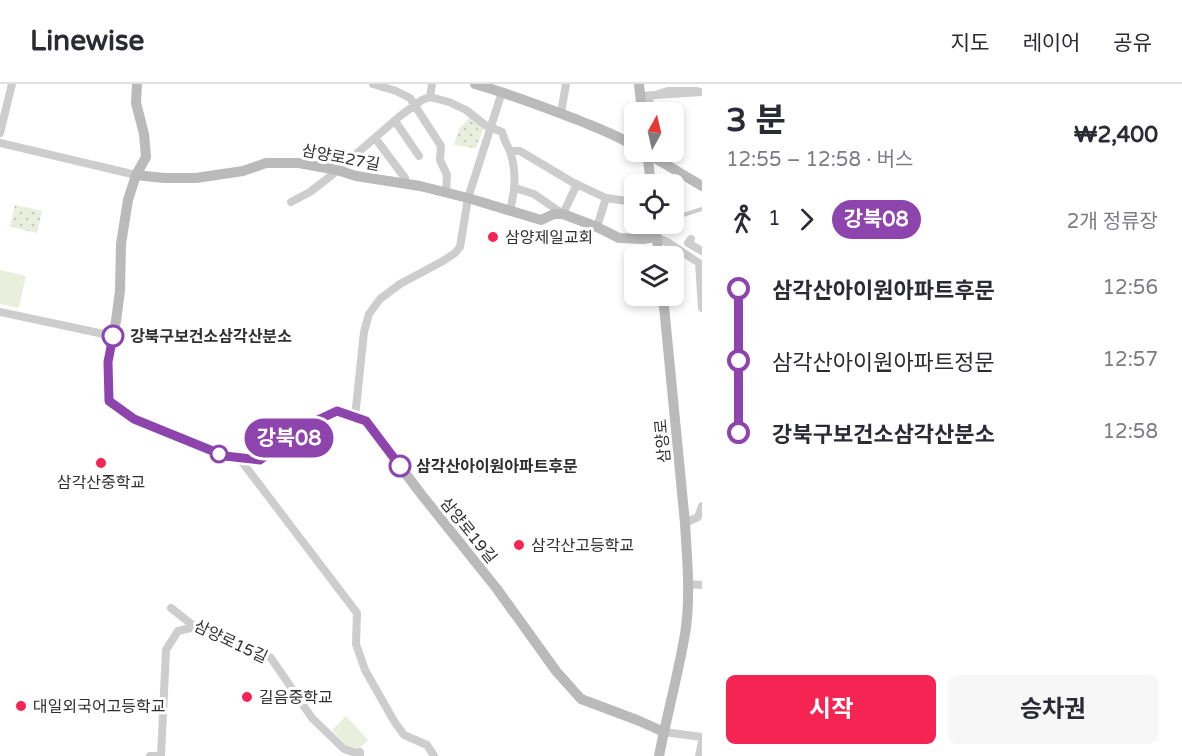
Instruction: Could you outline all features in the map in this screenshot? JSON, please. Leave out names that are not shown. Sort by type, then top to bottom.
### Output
[{"type":"street","points":[[0,133],[12,84]]},
{"type":"street","points":[[373,84],[396,87],[410,98],[441,146],[440,160],[447,175],[446,192]]},
{"type":"street","points":[[430,97],[432,84]]},
{"type":"street","points":[[475,84],[561,113],[624,141]]},
{"type":"street","points":[[561,113],[566,84]]},
{"type":"street","points":[[639,84],[647,102]]},
{"type":"street","points":[[645,96],[702,91],[701,84]]},
{"type":"street","points":[[140,86],[136,103],[144,134],[146,157],[136,175],[128,200],[121,244],[120,291],[108,362],[109,401],[134,419],[225,456],[260,460],[307,425],[337,411],[355,417],[364,332],[369,314],[380,299],[400,284],[455,253],[460,247],[468,198],[502,92]]},
{"type":"street","points":[[644,102],[645,96]]},
{"type":"street","points":[[291,202],[310,192],[395,121],[422,100],[430,97],[466,110],[485,125],[502,132],[514,160],[515,188],[510,211]]},
{"type":"street","points":[[395,121],[419,156]]},
{"type":"street","points":[[375,138],[405,178],[406,184]]},
{"type":"street","points":[[0,143],[136,175]]},
{"type":"street","points":[[510,151],[520,152],[606,198],[624,201]]},
{"type":"street","points":[[663,162],[702,186]]},
{"type":"street","name":"삼양로27길","points":[[136,175],[196,178],[243,171],[266,163],[299,163],[446,192],[541,220],[554,214],[562,214]]},
{"type":"street","points":[[562,214],[577,184]]},
{"type":"street","name":"삼양로27길","points":[[515,188],[534,194],[562,214],[619,238],[656,237]]},
{"type":"street","points":[[597,227],[606,198]]},
{"type":"street","points":[[656,237],[657,246]]},
{"type":"street","points":[[656,237],[700,263],[702,308]]},
{"type":"street","points":[[691,239],[688,243],[702,251]]},
{"type":"street","name":"삼양로","points":[[659,756],[685,633],[688,584],[685,523],[664,306]]},
{"type":"street","points":[[0,312],[113,336]]},
{"type":"street","name":"삼양로19길","points":[[355,417],[366,421],[497,589],[556,671],[581,699],[664,732]]},
{"type":"street","points":[[239,458],[357,613],[356,644],[365,670],[394,721],[404,735],[427,745],[434,756]]},
{"type":"street","points":[[685,523],[698,517],[702,506]]},
{"type":"street","points":[[688,584],[702,585]]},
{"type":"street","name":"삼양로15길","points":[[171,608],[195,627],[231,638],[271,658],[312,718],[344,749],[360,754]]},
{"type":"street","points":[[150,756],[160,756],[166,650],[178,631],[195,627]]},
{"type":"street","points":[[664,732],[702,739],[699,756]]},
{"type":"lane","points":[[684,215],[702,209]]},
{"type":"green space","points":[[470,117],[484,127],[476,148],[454,145],[459,129]]},
{"type":"green space","points":[[15,205],[42,211],[37,233],[10,227]]},
{"type":"green space","points":[[0,270],[26,276],[19,308],[0,304]]},
{"type":"green space","points":[[265,421],[269,443],[250,455],[247,430]]},
{"type":"green space","points":[[346,716],[368,740],[354,754],[332,730]]},
{"type":"bus line","name":"강북08","points":[[113,336],[108,362],[109,401],[134,419],[225,456],[260,460],[307,425],[337,411],[366,421],[400,466]]},
{"type":"place","name":"삼양제일교회","points":[[493,237]]},
{"type":"place","name":"강북구보건소삼각산분소","points":[[113,336]]},
{"type":"place","name":"삼각산중학교","points":[[101,463]]},
{"type":"place","name":"삼각산아이원아파트후문","points":[[400,466]]},
{"type":"place","name":"삼각산고등학교","points":[[519,545]]},
{"type":"place","name":"길음중학교","points":[[247,697]]},
{"type":"place","name":"대일외국어고등학교","points":[[21,706]]}]
